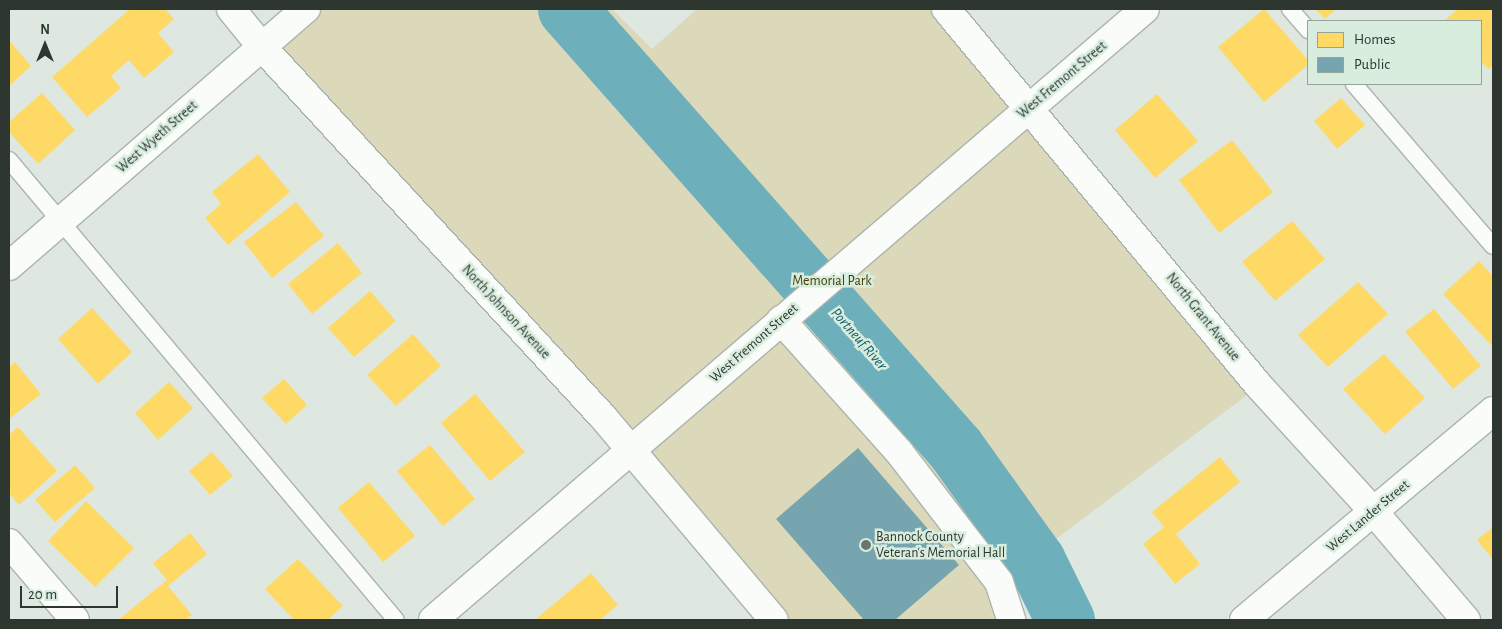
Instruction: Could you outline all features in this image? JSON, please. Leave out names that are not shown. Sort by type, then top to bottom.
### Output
[{"type":"street","name":"North Johnson Avenue","points":[[231,9],[262,47],[631,450],[774,620]]},
{"type":"street","name":"West Wyeth Street","points":[[9,266],[306,9]]},
{"type":"street","name":"North Grant Avenue","points":[[946,9],[1030,107],[1259,386],[1374,512],[1466,620]]},
{"type":"street","name":"West Fremont Street","points":[[433,620],[1145,9]]},
{"type":"street","points":[[781,320],[899,452],[999,582],[1011,620]]},
{"type":"street","name":"West Lander Street","points":[[1244,620],[1493,411]]},
{"type":"street","points":[[9,543],[75,620]]},
{"type":"lane","points":[[1290,9],[1307,29]]},
{"type":"lane","points":[[1355,85],[1493,246]]},
{"type":"lane","points":[[9,160],[396,620]]},
{"type":"green space","name":"Memorial Park","points":[[306,9],[612,9],[652,49],[697,9],[946,9],[1259,386],[999,582],[1011,620],[774,620],[262,47]]},
{"type":"building: Homes","points":[[130,9],[165,9],[174,19],[158,33],[174,52],[144,78],[129,60],[111,76],[121,88],[87,117],[52,77]]},
{"type":"building: Homes","points":[[1264,9],[1307,59],[1307,66],[1264,102],[1218,47]]},
{"type":"building: Homes","points":[[1315,9],[1336,9],[1325,19]]},
{"type":"building: Homes","points":[[1458,9],[1493,9],[1493,65],[1488,69],[1482,62],[1482,20],[1445,20]]},
{"type":"building: Homes","points":[[9,40],[31,66],[9,86]]},
{"type":"building: Homes","points":[[42,93],[75,130],[38,164],[9,132],[9,122]]},
{"type":"building: Homes","points":[[1157,94],[1198,141],[1155,178],[1115,130]]},
{"type":"building: Homes","points":[[1341,98],[1365,125],[1337,149],[1314,121]]},
{"type":"building: Homes","points":[[1232,140],[1273,192],[1219,233],[1179,180]]},
{"type":"building: Homes","points":[[258,154],[290,192],[228,245],[205,218],[221,204],[212,192]]},
{"type":"building: Homes","points":[[296,202],[324,236],[272,278],[244,242]]},
{"type":"building: Homes","points":[[1292,221],[1325,259],[1275,301],[1242,262]]},
{"type":"building: Homes","points":[[338,243],[362,273],[312,314],[288,284]]},
{"type":"building: Homes","points":[[1479,261],[1493,276],[1493,347],[1443,294]]},
{"type":"building: Homes","points":[[1358,282],[1388,314],[1328,367],[1298,335]]},
{"type":"building: Homes","points":[[370,291],[396,321],[354,357],[328,328]]},
{"type":"building: Homes","points":[[92,308],[132,352],[98,384],[58,339]]},
{"type":"building: Homes","points":[[1434,309],[1481,366],[1453,389],[1405,332]]},
{"type":"building: Homes","points":[[413,334],[441,366],[396,406],[367,375]]},
{"type":"building: Homes","points":[[1384,354],[1425,398],[1385,434],[1343,389]]},
{"type":"building: Homes","points":[[15,362],[41,394],[9,419],[9,367]]},
{"type":"building: Homes","points":[[284,379],[307,405],[286,424],[262,398]]},
{"type":"building: Homes","points":[[169,382],[193,408],[158,440],[135,413]]},
{"type":"building: Homes","points":[[475,394],[525,452],[490,481],[441,423]]},
{"type":"building: Homes","points":[[18,427],[57,471],[19,505],[9,493],[9,435]]},
{"type":"building: Homes","points":[[430,445],[475,499],[443,526],[397,471]]},
{"type":"building: Homes","points":[[212,452],[233,476],[210,495],[189,471]]},
{"type":"building: Homes","points":[[1220,457],[1240,482],[1176,534],[1200,564],[1175,584],[1143,544],[1164,527],[1152,512]]},
{"type":"building: Homes","points":[[75,465],[95,488],[55,522],[35,500]]},
{"type":"building: Homes","points":[[369,482],[415,536],[383,562],[338,508]]},
{"type":"building: Homes","points":[[86,501],[134,548],[95,587],[48,541]]},
{"type":"building: Homes","points":[[1493,527],[1493,560],[1477,540]]},
{"type":"building: Homes","points":[[190,533],[207,554],[168,586],[192,615],[185,620],[118,620],[167,580],[153,563]]},
{"type":"building: Homes","points":[[298,559],[343,606],[328,620],[294,620],[265,589]]},
{"type":"building: Homes","points":[[591,573],[618,605],[600,620],[539,620],[537,618]]},
{"type":"building: Public","points":[[858,448],[959,565],[895,620],[864,620],[776,519]]},
{"type":"waterway","name":"Portneuf River","points":[[567,9],[955,448],[1036,561],[1065,620]]},
{"type":"place","name":"Bannock County Veteran's Memorial Hall","points":[[866,545]]}]
